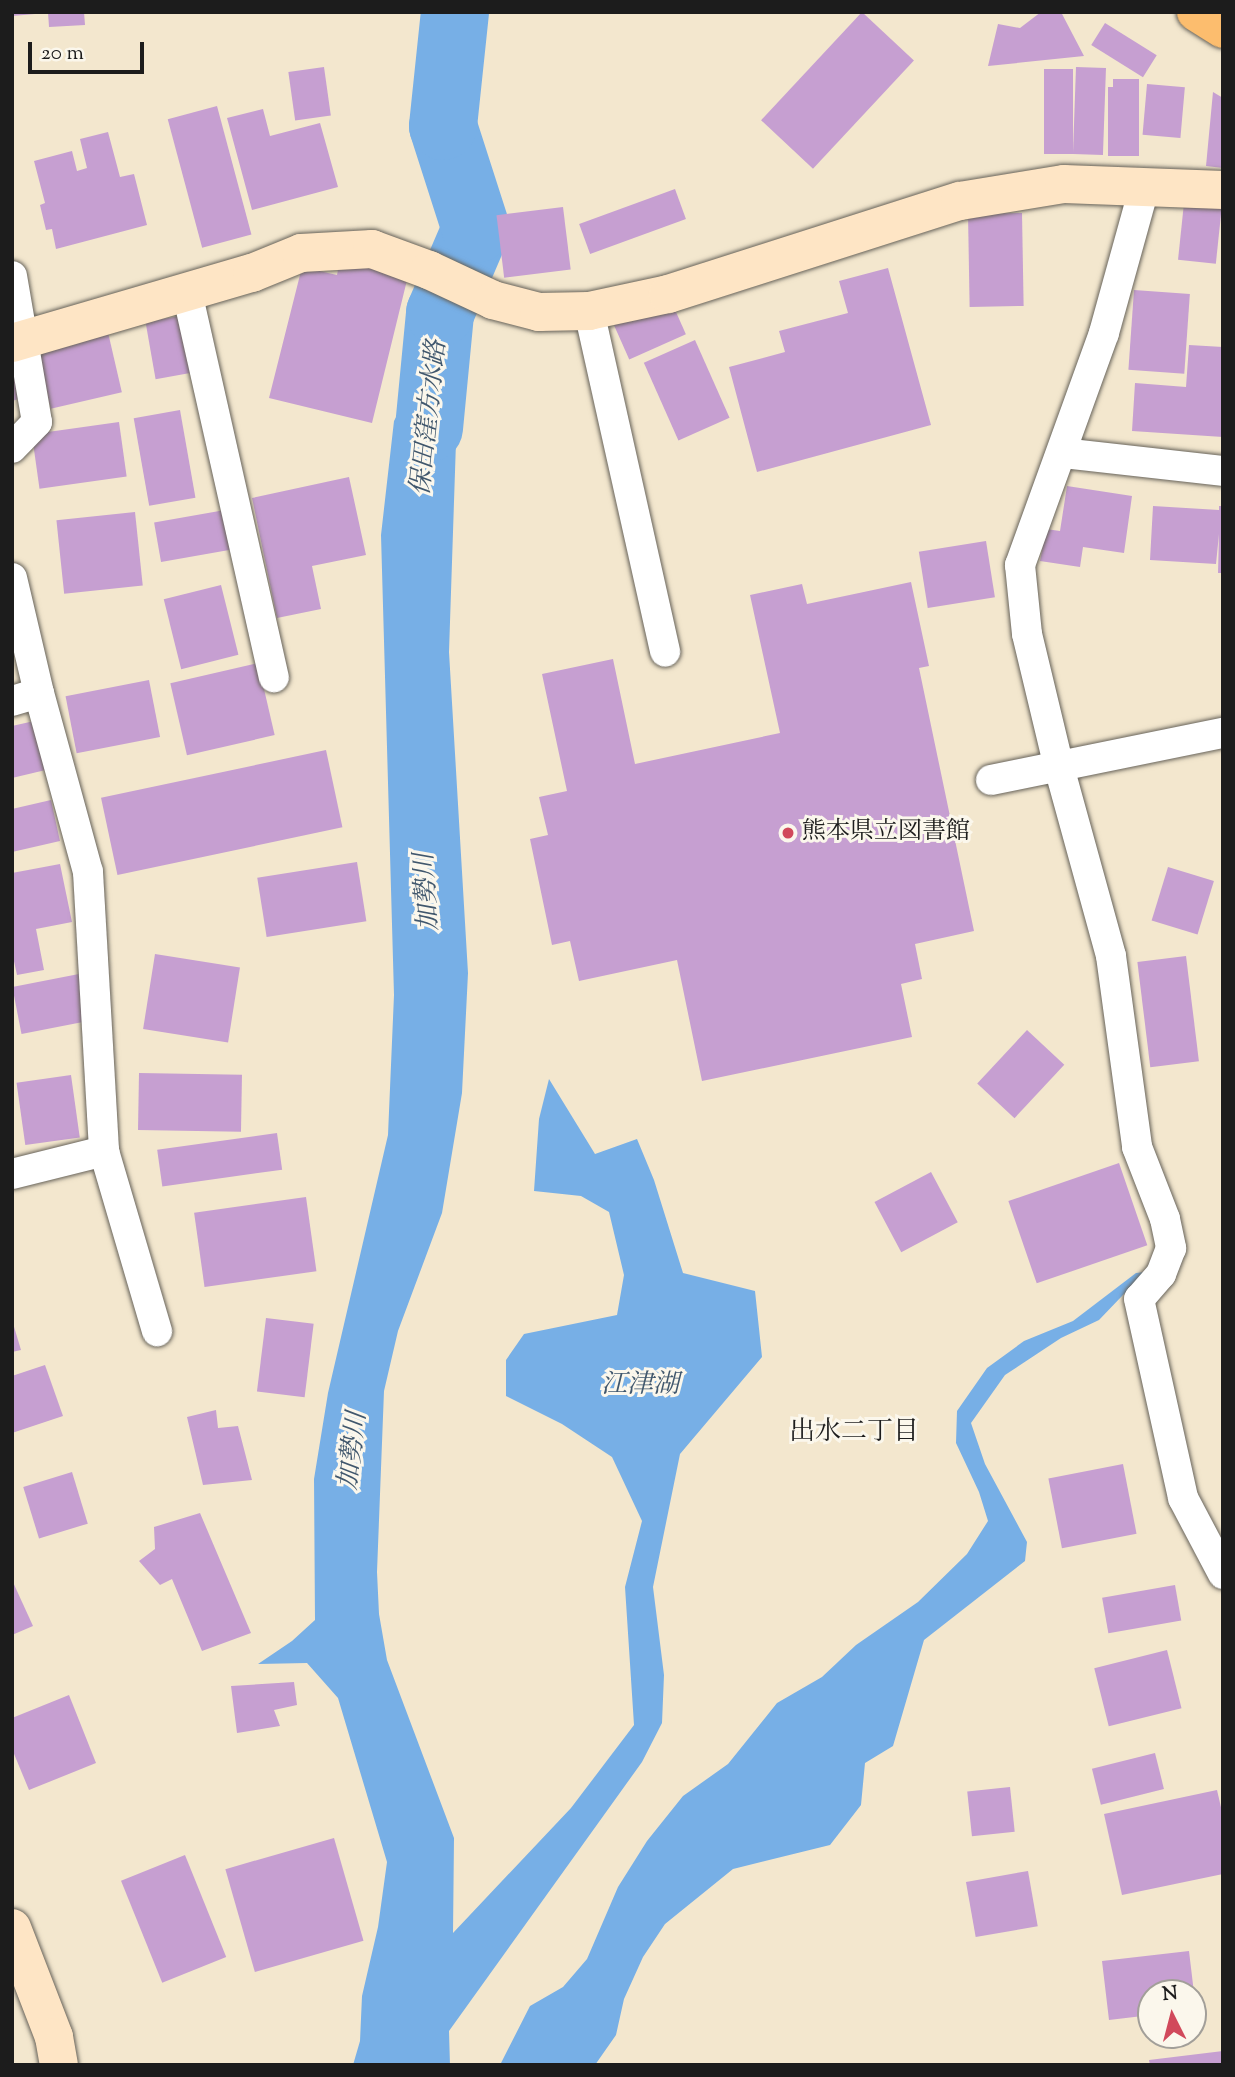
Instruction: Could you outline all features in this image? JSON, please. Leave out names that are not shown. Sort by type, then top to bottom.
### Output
[{"type":"main road","points":[[1196,12],[1223,29]]},
{"type":"street","points":[[17,342],[252,273],[301,253],[372,249],[429,270],[490,299],[539,312],[589,311],[668,294],[960,201],[1064,184],[1223,190]]},
{"type":"street","points":[[1144,185],[1104,333],[1063,453],[1020,565],[1027,634],[1059,767],[1111,956],[1137,1147],[1166,1219],[1171,1248],[1161,1274],[1139,1299],[1183,1498],[1223,1574]]},
{"type":"street","points":[[12,276],[17,342],[37,422],[12,449]]},
{"type":"street","points":[[187,292],[274,677]]},
{"type":"street","points":[[589,311],[666,652]]},
{"type":"street","points":[[1063,453],[1223,471]]},
{"type":"street","points":[[12,578],[26,697],[88,872],[104,1151],[157,1331]]},
{"type":"street","points":[[992,780],[1223,733]]},
{"type":"street","points":[[12,1174],[104,1151]]},
{"type":"street","points":[[12,1928],[54,2037],[59,2065]]},
{"type":"water","name":"江津湖","points":[[447,320],[457,412],[449,652],[468,973],[462,1093],[442,1213],[398,1331],[384,1391],[377,1572],[379,1614],[387,1660],[454,1838],[453,1933],[571,1808],[634,1725],[625,1587],[642,1521],[612,1457],[562,1424],[506,1396],[506,1360],[524,1334],[617,1315],[624,1275],[609,1212],[581,1196],[534,1191],[539,1119],[549,1079],[595,1154],[637,1139],[654,1180],[683,1273],[755,1291],[762,1357],[680,1454],[653,1587],[664,1675],[662,1723],[642,1762],[449,2031],[450,2065],[353,2065],[360,2041],[362,1996],[378,1927],[387,1862],[338,1698],[307,1663],[258,1664],[292,1641],[315,1620],[314,1479],[328,1393],[388,1135],[394,995],[381,535],[394,421]]},
{"type":"water","points":[[1145,1272],[1099,1320],[1061,1338],[1005,1375],[971,1423],[985,1464],[1027,1542],[1025,1561],[924,1640],[893,1746],[865,1763],[861,1805],[830,1845],[733,1869],[665,1924],[643,1957],[624,1999],[616,2035],[595,2065],[500,2065],[530,2006],[563,1987],[587,1959],[618,1887],[647,1841],[683,1796],[728,1764],[777,1703],[822,1677],[856,1645],[918,1602],[967,1554],[988,1521],[979,1492],[956,1443],[957,1411],[987,1368],[1024,1341],[1073,1321],[1136,1273]]},
{"type":"building","points":[[12,12],[34,12],[35,14],[12,16]]},
{"type":"building","points":[[48,12],[84,12],[85,25],[49,27]]},
{"type":"building","points":[[862,12],[914,60],[813,169],[761,120]]},
{"type":"building","points":[[1041,12],[1061,12],[1084,56],[988,66],[998,24],[1020,28]]},
{"type":"building","points":[[1105,23],[1157,55],[1143,77],[1091,45]]},
{"type":"building","points":[[324,67],[331,116],[295,121],[288,72]]},
{"type":"building","points":[[1076,67],[1106,68],[1103,155],[1073,154]]},
{"type":"building","points":[[1044,69],[1073,69],[1073,154],[1044,154]]},
{"type":"building","points":[[1113,79],[1139,79],[1139,156],[1108,156],[1108,87],[1113,87]]},
{"type":"building","points":[[1147,84],[1185,87],[1180,138],[1143,135]]},
{"type":"building","points":[[1213,92],[1223,98],[1223,168],[1206,166]]},
{"type":"building","points":[[217,106],[251,234],[202,248],[168,119]]},
{"type":"building","points":[[263,109],[270,136],[320,123],[338,187],[252,210],[227,118]]},
{"type":"building","points":[[108,132],[120,177],[134,174],[147,225],[56,249],[52,229],[46,230],[40,205],[45,203],[34,161],[72,151],[77,171],[87,168],[80,139]]},
{"type":"building","points":[[675,189],[686,219],[590,254],[579,224]]},
{"type":"building","points":[[1184,203],[1222,207],[1216,264],[1178,260]]},
{"type":"building","points":[[563,207],[571,270],[504,278],[496,215]]},
{"type":"building","points":[[1022,213],[1024,306],[970,307],[968,214]]},
{"type":"building","points":[[340,260],[408,276],[372,423],[269,398],[302,267],[337,275]]},
{"type":"building","points":[[888,268],[931,425],[757,472],[729,367],[785,352],[779,331],[848,313],[839,281]]},
{"type":"building","points":[[1134,290],[1190,294],[1184,374],[1128,370]]},
{"type":"building","points":[[668,294],[686,334],[629,359],[611,319]]},
{"type":"building","points":[[180,316],[190,373],[156,379],[146,322]]},
{"type":"building","points":[[107,328],[122,392],[51,409],[36,344]]},
{"type":"building","points":[[695,340],[730,418],[678,440],[644,363]]},
{"type":"building","points":[[1189,345],[1223,347],[1223,437],[1132,431],[1135,383],[1186,387]]},
{"type":"building","points":[[12,353],[28,396],[12,401]]},
{"type":"building","points":[[180,410],[195,498],[149,506],[134,418]]},
{"type":"building","points":[[119,422],[127,476],[40,489],[32,434]]},
{"type":"building","points":[[349,477],[366,555],[312,566],[321,609],[277,618],[252,498]]},
{"type":"building","points":[[1067,486],[1132,496],[1124,553],[1083,547],[1080,567],[1040,561],[1046,529],[1060,531]]},
{"type":"building","points":[[1153,506],[1219,510],[1219,506],[1223,506],[1223,573],[1218,573],[1219,534],[1216,564],[1150,560]]},
{"type":"building","points":[[225,510],[232,549],[161,562],[154,523]]},
{"type":"building","points":[[135,512],[143,586],[64,594],[56,520]]},
{"type":"building","points":[[986,541],[995,597],[928,608],[919,552]]},
{"type":"building","points":[[911,582],[929,666],[919,668],[974,931],[915,944],[922,979],[901,984],[912,1037],[702,1081],[677,960],[579,981],[570,941],[552,945],[530,839],[548,835],[539,797],[567,791],[542,674],[613,659],[635,764],[780,733],[750,595],[802,584],[807,604]]},
{"type":"building","points":[[221,585],[238,655],[181,669],[164,599]]},
{"type":"building","points":[[258,663],[275,735],[187,755],[170,683]]},
{"type":"building","points":[[149,680],[160,737],[77,753],[66,696]]},
{"type":"building","points":[[43,719],[54,768],[12,778],[12,726]]},
{"type":"building","points":[[326,750],[342,827],[117,875],[101,798]]},
{"type":"building","points":[[51,800],[60,841],[12,852],[12,809]]},
{"type":"building","points":[[357,862],[366,921],[267,937],[257,878]]},
{"type":"building","points":[[60,864],[72,922],[36,929],[44,970],[17,975],[12,952],[12,873]]},
{"type":"building","points":[[1168,867],[1214,881],[1198,935],[1152,921]]},
{"type":"building","points":[[155,954],[240,967],[228,1043],[143,1029]]},
{"type":"building","points":[[1186,956],[1199,1061],[1150,1067],[1137,962]]},
{"type":"building","points":[[84,973],[93,1020],[22,1034],[12,987]]},
{"type":"building","points":[[1027,1030],[1064,1065],[1015,1118],[977,1083]]},
{"type":"building","points":[[139,1073],[242,1075],[241,1132],[138,1130]]},
{"type":"building","points":[[71,1075],[80,1137],[25,1145],[17,1083]]},
{"type":"building","points":[[277,1133],[282,1170],[162,1186],[157,1150]]},
{"type":"building","points":[[1119,1163],[1147,1245],[1037,1283],[1008,1201]]},
{"type":"building","points":[[931,1172],[958,1222],[901,1252],[874,1202]]},
{"type":"building","points":[[306,1197],[316,1271],[205,1287],[194,1213]]},
{"type":"building","points":[[266,1318],[314,1324],[305,1397],[257,1391]]},
{"type":"building","points":[[12,1320],[21,1350],[12,1352]]},
{"type":"building","points":[[45,1365],[63,1416],[12,1433],[12,1376]]},
{"type":"building","points":[[216,1410],[218,1428],[238,1426],[252,1480],[203,1485],[187,1417]]},
{"type":"building","points":[[1123,1464],[1137,1534],[1062,1548],[1048,1479]]},
{"type":"building","points":[[72,1472],[88,1524],[39,1539],[23,1487]]},
{"type":"building","points":[[200,1513],[251,1633],[202,1651],[172,1579],[160,1585],[139,1561],[155,1549],[154,1527]]},
{"type":"building","points":[[12,1580],[33,1626],[12,1635]]},
{"type":"building","points":[[1175,1585],[1181,1620],[1108,1633],[1102,1598]]},
{"type":"building","points":[[1167,1650],[1182,1708],[1109,1726],[1094,1668]]},
{"type":"building","points":[[294,1682],[297,1705],[274,1710],[280,1726],[237,1733],[231,1686]]},
{"type":"building","points":[[69,1695],[96,1763],[29,1790],[12,1749],[12,1718]]},
{"type":"building","points":[[1155,1753],[1164,1789],[1101,1805],[1092,1769]]},
{"type":"building","points":[[1010,1787],[1015,1832],[972,1836],[967,1791]]},
{"type":"building","points":[[1217,1790],[1223,1816],[1223,1874],[1122,1895],[1104,1814]]},
{"type":"building","points":[[334,1838],[363,1941],[255,1972],[225,1869]]},
{"type":"building","points":[[185,1855],[226,1957],[162,1983],[121,1881]]},
{"type":"building","points":[[1028,1871],[1038,1926],[976,1937],[966,1882]]},
{"type":"building","points":[[1189,1951],[1192,1979],[1137,1979],[1137,2017],[1109,2020],[1102,1961]]},
{"type":"building","points":[[1223,2051],[1223,2065],[1150,2065],[1149,2060]]},
{"type":"waterway","name":"保田窪方水路","points":[[429,428],[440,313],[476,229],[443,126],[455,12]]},
{"type":"place","name":"熊本県立図書館","points":[[788,833]]},
{"type":"district","name":"出水二丁目","points":[[854,1433]]},
{"type":"water label","name":"加勢川","points":[[428,892]]},
{"type":"water label","name":"加勢川","points":[[354,1451]]}]
